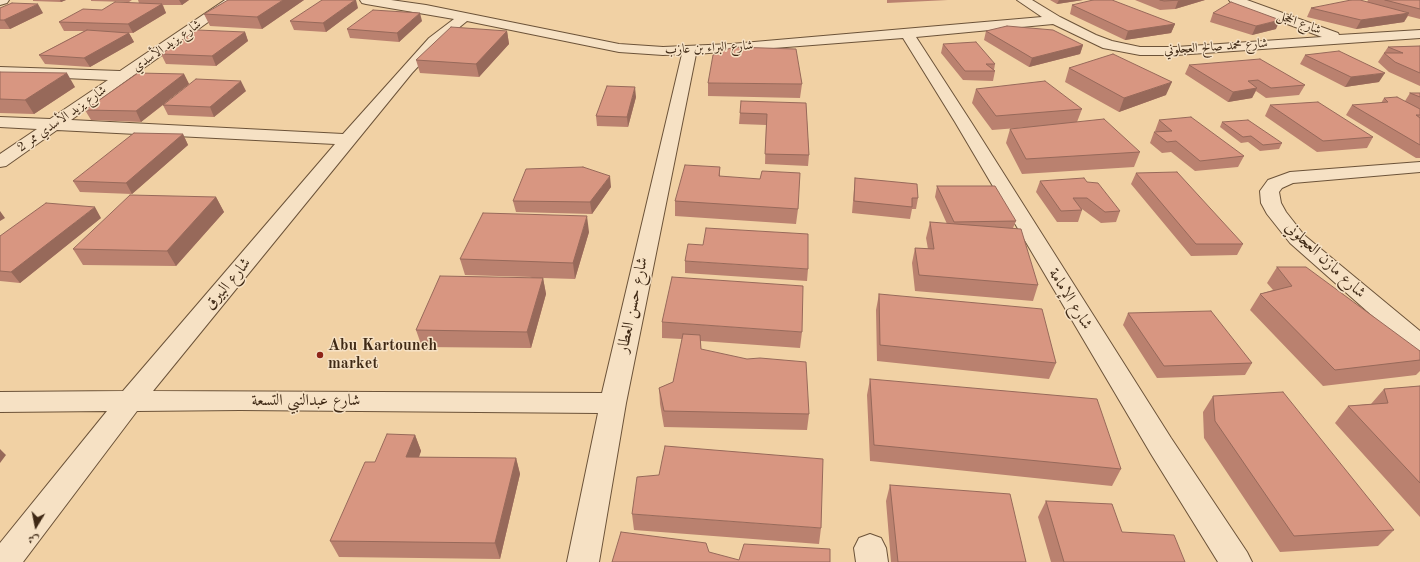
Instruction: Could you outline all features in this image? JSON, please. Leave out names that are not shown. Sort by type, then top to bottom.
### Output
[{"type":"street","name":"شارع يزيد الأسدي","points":[[0,71],[124,76],[233,0]]},
{"type":"street","name":"شارع البراء بن عازب","points":[[366,0],[430,4],[464,17],[619,48],[663,51],[907,34],[1055,20]]},
{"type":"street","name":"شارع محمد صالح العجلوني","points":[[1023,0],[1055,20],[1108,45],[1140,51],[1176,51],[1340,38],[1420,34]]},
{"type":"street","name":"شارع الحجل","points":[[1235,0],[1340,38]]},
{"type":"street","name":"شارع البيرق","points":[[4,562],[130,401],[348,139],[434,41],[464,17]]},
{"type":"street","name":"شارع الإمامة","points":[[907,34],[963,122],[1161,446],[1236,562]]},
{"type":"street","name":"شارع حسن العطار","points":[[583,562],[613,402],[690,50]]},
{"type":"street","name":"شارع يزيد الأسدي ممر 2","points":[[0,162],[124,76]]},
{"type":"street","points":[[0,122],[348,139]]},
{"type":"street","name":"شارع مازن العجلوني","points":[[1420,167],[1290,178],[1275,184],[1269,191],[1271,202],[1278,214],[1297,238],[1420,344]]},
{"type":"street","name":"شارع عبدالنبي التسعة","points":[[0,402],[613,402]]},
{"type":"building","points":[[228,0],[283,0],[257,17],[204,14]]},
{"type":"building","points":[[322,0],[355,0],[323,23],[290,21]]},
{"type":"building","points":[[1093,0],[1112,0],[1175,24],[1128,31],[1072,5]]},
{"type":"building","points":[[1160,0],[1181,0],[1164,1]]},
{"type":"building","points":[[1351,0],[1360,0],[1409,13],[1361,20],[1311,8]]},
{"type":"building","points":[[1385,0],[1420,0],[1420,9]]},
{"type":"building","points":[[115,2],[162,4],[128,24],[59,22],[83,9],[102,10]]},
{"type":"building","points":[[1231,2],[1280,20],[1256,26],[1213,13]]},
{"type":"building","points":[[12,3],[38,4],[4,20],[0,20],[0,8]]},
{"type":"building","points":[[373,10],[420,13],[397,33],[347,29]]},
{"type":"building","points":[[1007,26],[1053,30],[1083,45],[1032,58],[986,31]]},
{"type":"building","points":[[451,27],[507,31],[476,64],[416,60]]},
{"type":"building","points":[[87,30],[129,33],[84,58],[39,55]]},
{"type":"building","points":[[197,30],[245,32],[212,56],[161,54]]},
{"type":"building","points":[[976,42],[995,64],[986,64],[995,71],[965,71],[943,44]]},
{"type":"building","points":[[1420,46],[1420,73],[1395,62],[1384,53],[1403,53],[1388,47]]},
{"type":"building","points":[[733,47],[796,49],[802,84],[708,83],[713,55]]},
{"type":"building","points":[[1339,51],[1385,73],[1351,77],[1305,55]]},
{"type":"building","points":[[1113,54],[1172,82],[1124,98],[1069,68]]},
{"type":"building","points":[[1260,59],[1305,85],[1271,88],[1258,80],[1248,81],[1257,88],[1233,92],[1189,65]]},
{"type":"building","points":[[0,72],[67,73],[25,100],[0,99]]},
{"type":"building","points":[[138,73],[184,74],[136,111],[85,110]]},
{"type":"building","points":[[196,79],[241,81],[210,107],[163,105]]},
{"type":"building","points":[[1045,81],[1082,109],[996,116],[976,89]]},
{"type":"building","points":[[607,86],[635,87],[627,117],[596,116]]},
{"type":"building","points":[[1410,93],[1420,93],[1420,97]]},
{"type":"building","points":[[1397,97],[1420,109],[1420,115],[1416,115],[1420,118],[1420,145],[1352,105],[1388,102],[1384,98]]},
{"type":"building","points":[[741,101],[806,103],[809,155],[765,154],[767,114],[740,113]]},
{"type":"building","points":[[1318,102],[1373,137],[1323,141],[1270,105]]},
{"type":"building","points":[[1191,117],[1244,156],[1200,161],[1176,141],[1167,142],[1154,132],[1172,131],[1159,120]]},
{"type":"building","points":[[1104,119],[1140,152],[1026,159],[1010,129]]},
{"type":"building","points":[[1248,120],[1282,143],[1263,145],[1251,136],[1243,137],[1222,122]]},
{"type":"building","points":[[134,133],[183,134],[126,183],[73,181]]},
{"type":"building","points":[[685,165],[720,167],[719,176],[760,179],[762,171],[800,173],[798,209],[675,201]]},
{"type":"building","points":[[583,167],[610,176],[590,202],[513,201],[526,169]]},
{"type":"building","points":[[1177,172],[1243,244],[1196,244],[1136,173]]},
{"type":"building","points":[[855,178],[917,184],[918,198],[912,198],[912,207],[854,201]]},
{"type":"building","points":[[1084,178],[1087,182],[1098,183],[1120,211],[1105,212],[1087,198],[1073,198],[1082,210],[1061,211],[1040,181]]},
{"type":"building","points":[[937,186],[995,186],[1016,221],[954,222]]},
{"type":"building","points":[[130,195],[216,197],[167,251],[73,249]]},
{"type":"building","points":[[46,203],[95,207],[11,272],[0,271],[0,236]]},
{"type":"building","points":[[483,213],[587,216],[573,263],[460,259]]},
{"type":"building","points":[[930,222],[1021,229],[1038,285],[919,275],[915,248],[934,249]]},
{"type":"building","points":[[706,228],[808,234],[808,269],[685,261],[688,244],[703,245]]},
{"type":"building","points":[[1277,267],[1306,267],[1420,351],[1420,360],[1335,370],[1260,294],[1292,286]]},
{"type":"building","points":[[440,276],[543,278],[527,332],[416,330]]},
{"type":"building","points":[[672,277],[803,286],[802,332],[662,322]]},
{"type":"building","points":[[879,294],[1042,309],[1056,363],[880,345]]},
{"type":"building","points":[[1211,311],[1252,363],[1164,366],[1128,313]]},
{"type":"building","points":[[683,334],[700,335],[701,349],[747,359],[760,358],[806,362],[809,414],[664,411],[659,388],[673,382]]},
{"type":"building","points":[[870,379],[1097,399],[1121,469],[874,445]]},
{"type":"building","points":[[1420,386],[1420,483],[1348,406],[1388,403],[1384,389]]},
{"type":"building","points":[[1283,392],[1394,530],[1294,536],[1215,421],[1213,396]]},
{"type":"building","points":[[387,434],[415,435],[406,457],[516,458],[495,543],[330,541],[365,462],[375,462]]},
{"type":"building","points":[[665,446],[823,459],[821,528],[632,514],[637,477],[659,475]]},
{"type":"building","points":[[890,485],[1010,494],[1026,562],[898,562]]},
{"type":"building","points":[[1046,501],[1112,504],[1122,532],[1174,535],[1185,562],[1064,562]]},
{"type":"building","points":[[621,532],[706,543],[709,552],[739,560],[744,544],[830,549],[830,562],[612,562]]},
{"type":"place","name":"Abu Kartouneh market","points":[[320,355]]}]
